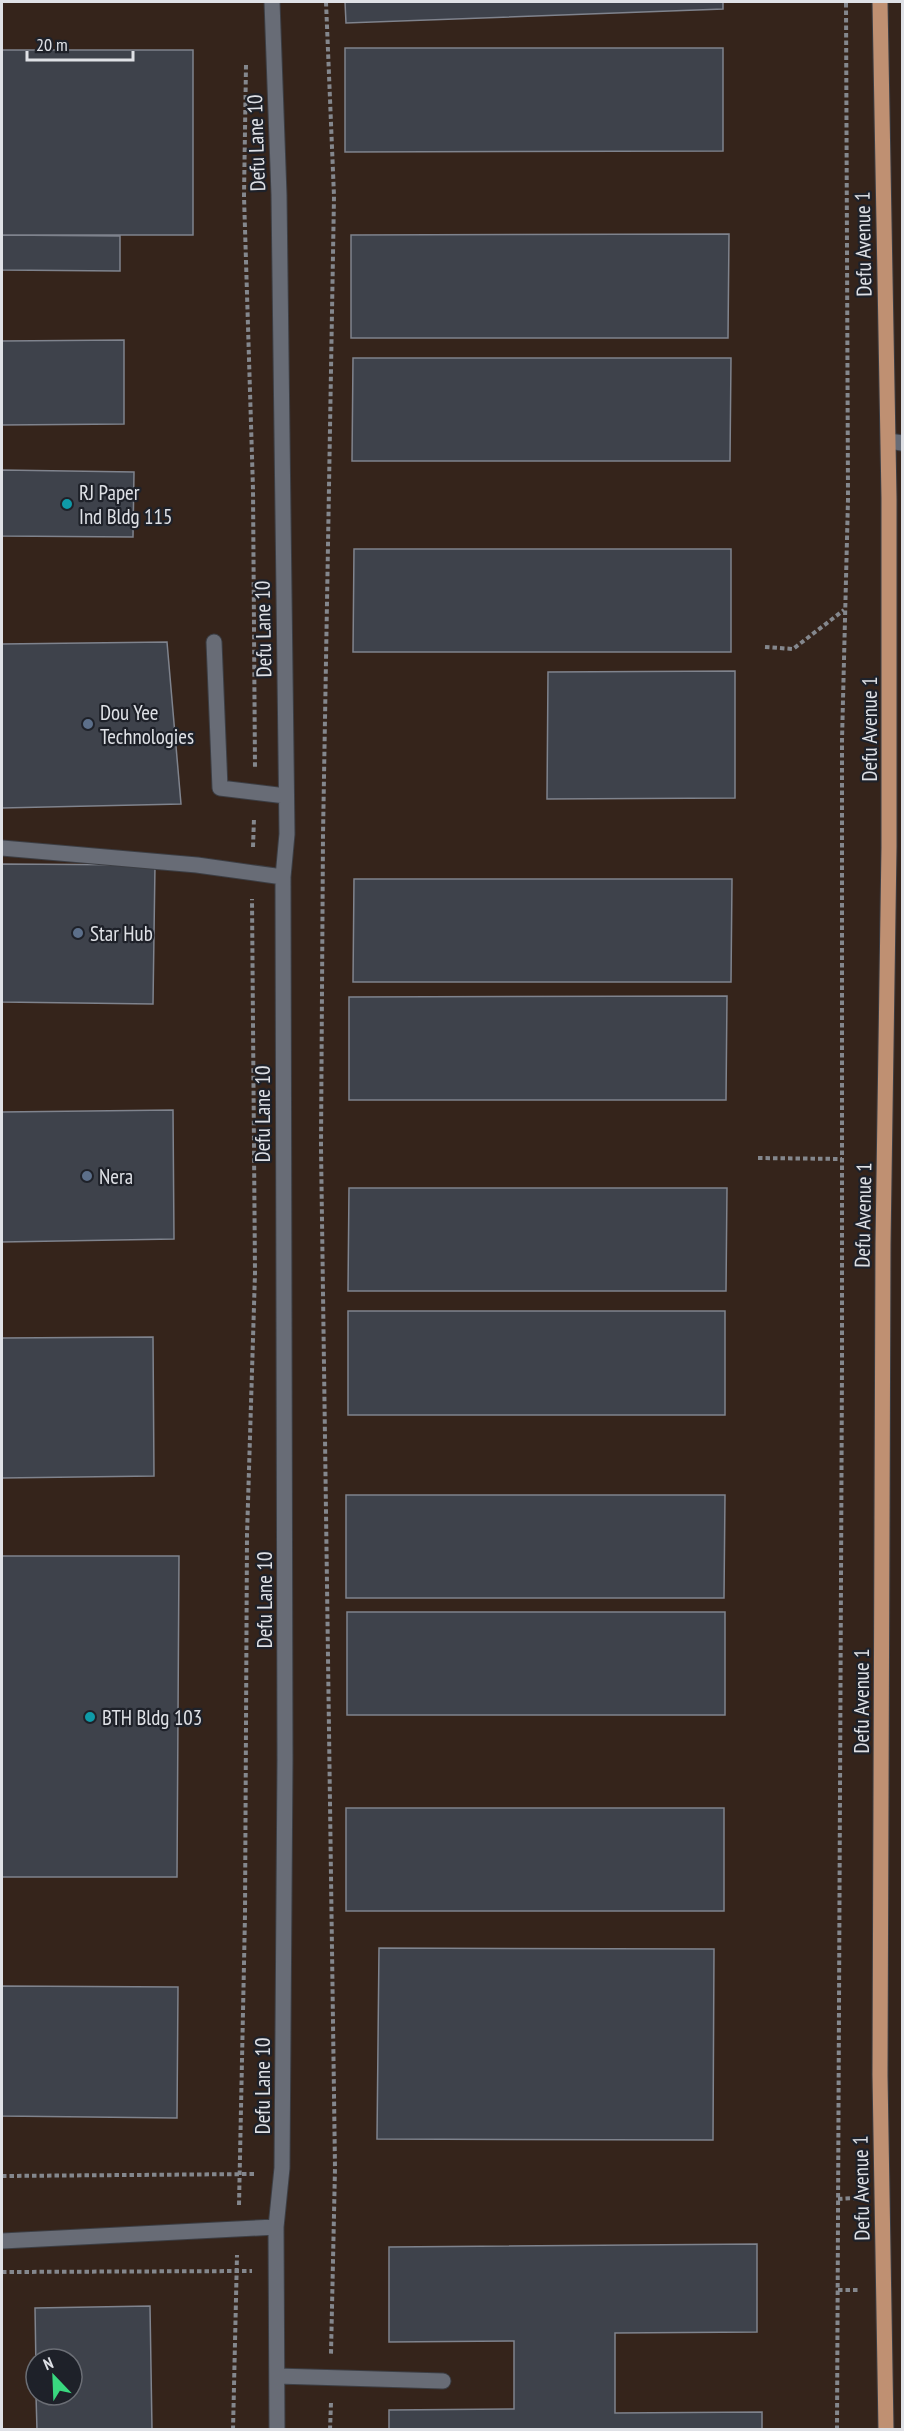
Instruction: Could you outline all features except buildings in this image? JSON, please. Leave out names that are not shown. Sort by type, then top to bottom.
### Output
[{"type":"main road","name":"Defu Avenue 1","points":[[880,2],[896,442],[883,1244],[880,2051],[886,2430]]},
{"type":"lane","name":"Defu Lane 10","points":[[272,2],[279,195],[286,796],[283,877],[285,1760],[281,2174],[276,2227],[278,2430]]},
{"type":"lane","points":[[214,642],[220,788],[286,796]]},
{"type":"lane","points":[[2,848],[197,865],[283,877]]},
{"type":"lane","points":[[2,2241],[276,2227]]},
{"type":"lane","points":[[277,2376],[443,2381]]},
{"type":"path","points":[[326,2],[334,196],[323,835],[321,1147],[335,2168],[331,2358]]},
{"type":"path","points":[[837,2430],[842,740],[849,499],[846,2]]},
{"type":"path","points":[[233,2430],[245,1915],[247,1535],[255,1273],[252,872],[255,791],[253,489],[244,196],[246,58]]},
{"type":"path","points":[[765,647],[793,649],[845,610]]},
{"type":"path","points":[[758,1158],[842,1159]]},
{"type":"path","points":[[2,2176],[281,2174]]},
{"type":"path","points":[[2,2272],[277,2271]]},
{"type":"path","points":[[838,2290],[868,2291]]},
{"type":"path","points":[[330,2430],[331,2394]]},
{"type":"shaded area","points":[[2,2],[902,2],[902,2429],[2,2430]]},
{"type":"place","name":"RJ Paper Ind Bldg 115","points":[[67,504]]},
{"type":"place","name":"Dou Yee Technologies","points":[[88,724]]},
{"type":"place","name":"Star Hub","points":[[78,933]]},
{"type":"place","name":"Nera","points":[[87,1176]]},
{"type":"place","name":"BTH Bldg 103","points":[[90,1717]]}]
